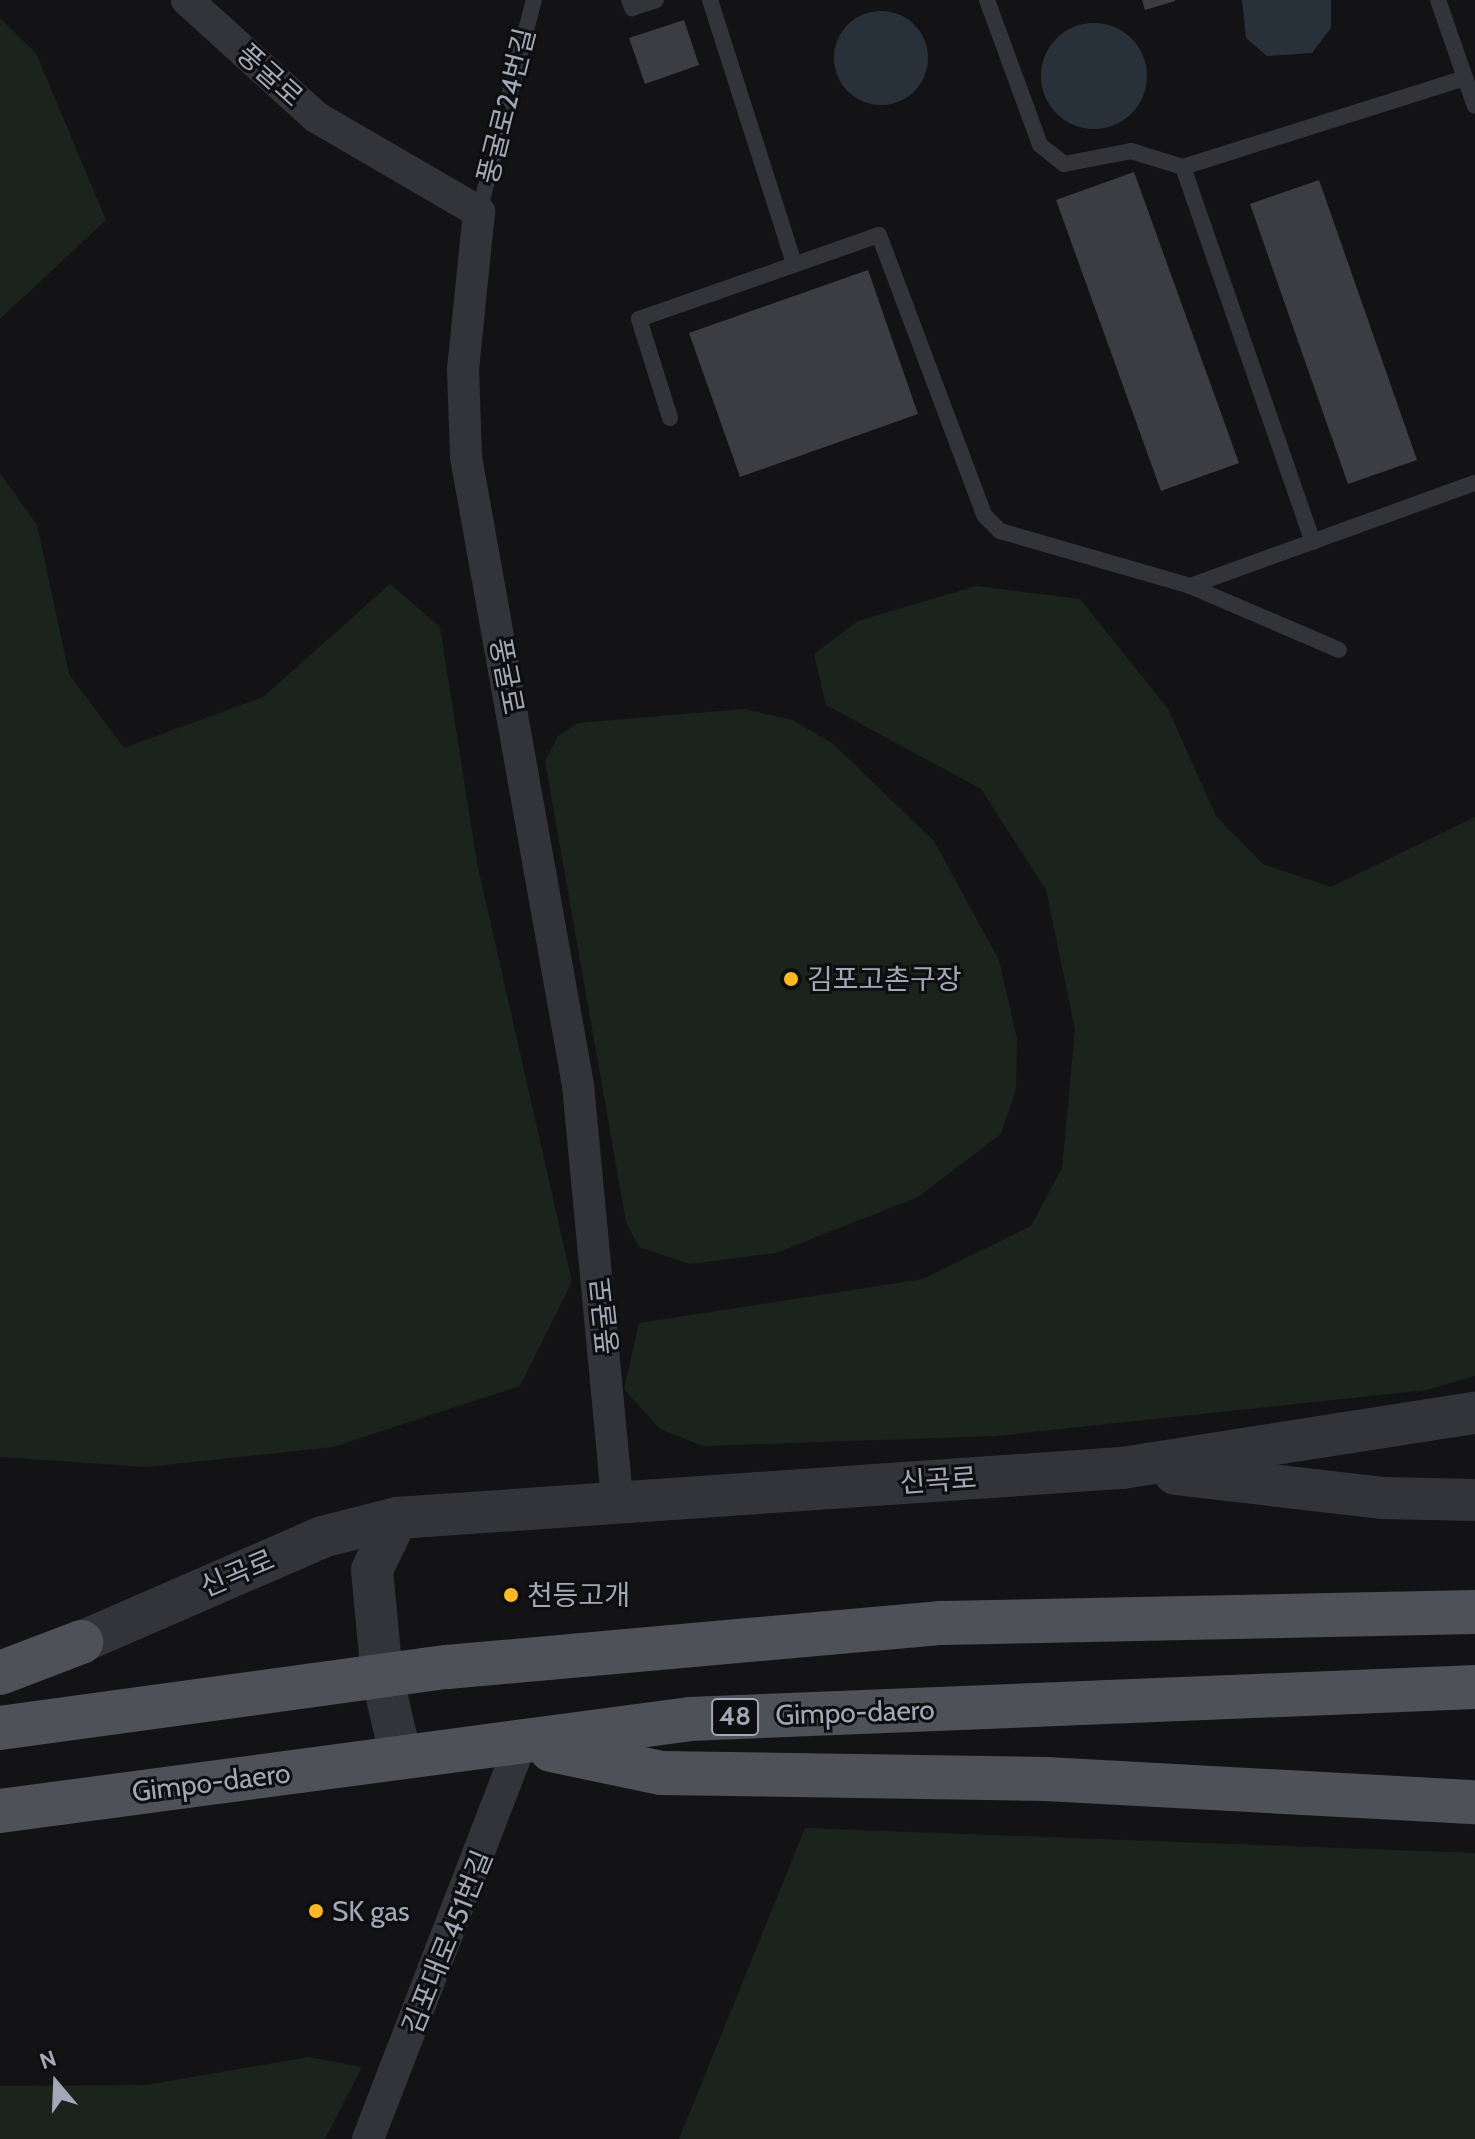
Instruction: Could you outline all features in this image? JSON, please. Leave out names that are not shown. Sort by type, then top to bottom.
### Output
[{"type":"main road","points":[[0,1728],[382,1676],[942,1623],[1475,1612]]},
{"type":"main road","points":[[0,1673],[81,1642]]},
{"type":"main road","name":"Gimpo-daero","points":[[0,1811],[690,1719],[1475,1687]]},
{"type":"main road","points":[[521,1743],[661,1773],[1046,1779],[1475,1802]]},
{"type":"street","name":"풍굴로","points":[[187,0],[316,117],[479,212],[463,370],[466,457],[580,1100],[617,1500]]},
{"type":"street","name":"신곡로","points":[[81,1642],[322,1537],[397,1518],[617,1500],[1122,1468],[1475,1413]]},
{"type":"street","points":[[1122,1468],[1382,1498],[1475,1500]]},
{"type":"street","points":[[397,1518],[372,1570],[382,1676],[401,1758]]},
{"type":"street","name":"김포대로451번길","points":[[368,2139],[521,1743]]},
{"type":"lane","name":"풍굴로24번길","points":[[479,212],[534,0]]},
{"type":"lane","points":[[629,0],[632,8],[656,0]]},
{"type":"lane","points":[[710,0],[794,263]]},
{"type":"lane","points":[[987,0],[1050,157],[1064,164],[1144,151],[1183,167],[1465,78]]},
{"type":"lane","points":[[1438,0],[1475,106]]},
{"type":"lane","points":[[1183,167],[1313,542]]},
{"type":"lane","points":[[670,418],[639,319],[879,235],[991,525],[1190,586],[1339,650]]},
{"type":"lane","points":[[1190,586],[1475,483]]},
{"type":"shaded area","points":[[1242,0],[1331,0],[1331,28],[1312,53],[1267,56],[1246,38]]},
{"type":"shaded area","points":[[881,11],[899,15],[914,25],[924,40],[928,58],[924,76],[914,91],[899,101],[881,105],[863,101],[848,91],[838,76],[834,58],[838,40],[848,25],[863,15]]},
{"type":"shaded area","points":[[0,18],[36,53],[106,220],[0,319]]},
{"type":"shaded area","points":[[1094,23],[1114,27],[1131,39],[1143,56],[1147,76],[1143,96],[1131,113],[1114,125],[1094,129],[1074,125],[1057,113],[1045,96],[1041,76],[1045,56],[1057,39],[1074,27]]},
{"type":"shaded area","points":[[0,473],[37,525],[69,674],[124,748],[263,697],[390,584],[440,627],[477,863],[572,1282],[520,1386],[333,1447],[146,1467],[0,1457]]},
{"type":"shaded area","points":[[976,586],[1080,599],[1168,709],[1216,816],[1263,864],[1331,887],[1475,817],[1475,1376],[1427,1390],[996,1436],[703,1446],[660,1429],[624,1389],[639,1323],[923,1279],[1031,1226],[1062,1168],[1075,1029],[1046,890],[981,789],[826,705],[814,654],[858,621]]},
{"type":"shaded area","name":"김포고촌구장","points":[[744,709],[792,720],[832,743],[934,841],[999,960],[1017,1039],[1016,1090],[1001,1134],[918,1197],[776,1253],[690,1264],[639,1247],[626,1222],[545,761],[558,736],[578,723]]},
{"type":"shaded area","points":[[805,1828],[1475,1853],[1475,2139],[679,2139]]},
{"type":"shaded area","points":[[309,2057],[362,2067],[325,2139],[0,2139],[0,2086],[146,2085]]},
{"type":"building","points":[[1142,0],[1175,0],[1175,1],[1145,10]]},
{"type":"building","points":[[684,20],[699,65],[645,84],[629,38]]},
{"type":"building","points":[[1134,172],[1239,463],[1161,491],[1056,200]]},
{"type":"building","points":[[1319,180],[1417,460],[1348,484],[1250,204]]},
{"type":"building","points":[[868,270],[918,414],[740,477],[689,333]]},
{"type":"place","name":"김포고촌구장","points":[[791,979]]},
{"type":"place","name":"천등고개","points":[[511,1595]]},
{"type":"place","name":"SK gas","points":[[316,1911]]}]
